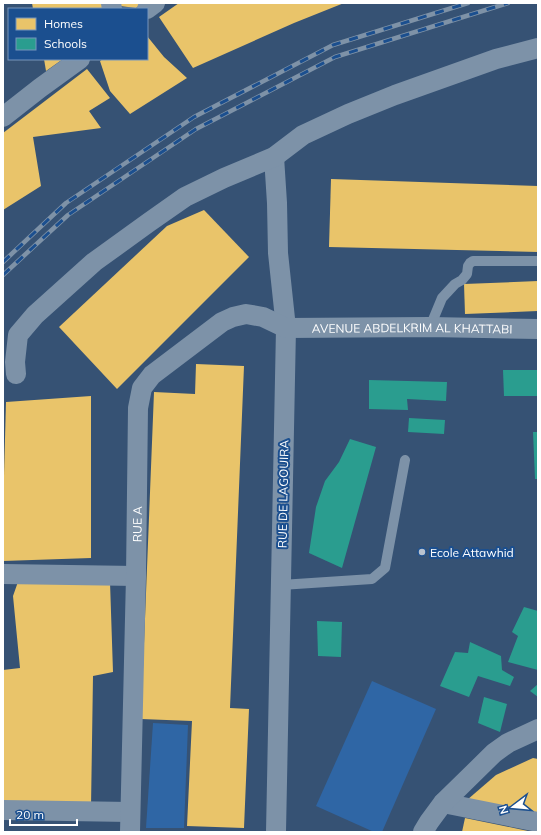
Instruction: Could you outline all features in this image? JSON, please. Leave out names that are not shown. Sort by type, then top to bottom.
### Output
[{"type":"street","points":[[16,374],[15,362],[18,335],[35,315],[94,262],[148,222],[186,197],[224,178],[274,157],[303,135],[348,114],[395,95],[496,59],[538,48]]},
{"type":"street","points":[[3,117],[79,60]]},
{"type":"street","name":"RUE DE LAGOUIRA","points":[[274,157],[278,253],[286,328],[276,832]]},
{"type":"street","name":"RUE A","points":[[130,832],[138,408],[142,388],[152,375],[222,322],[233,316],[246,314],[264,317],[286,328]]},
{"type":"street","name":"AVENUE ABDELKRIM AL KHATTABI","points":[[286,328],[430,327],[538,329]]},
{"type":"street","points":[[3,574],[136,576]]},
{"type":"street","points":[[423,832],[443,803],[494,753],[508,743],[529,739],[538,728]]},
{"type":"street","points":[[443,803],[538,822]]},
{"type":"street","points":[[3,810],[130,812]]},
{"type":"lane","points":[[430,327],[442,298],[455,284],[462,280],[467,274],[468,266],[473,261],[538,261]]},
{"type":"lane","points":[[281,585],[372,579],[385,568],[405,460]]},
{"type":"shaded area","points":[[372,681],[436,709],[382,832],[374,832],[316,806]]},
{"type":"shaded area","points":[[153,723],[188,725],[184,828],[146,828]]},
{"type":"building: Homes","points":[[32,3],[102,3],[103,8],[33,8]]},
{"type":"building: Homes","points":[[120,3],[142,3],[136,8],[120,6]]},
{"type":"building: Homes","points":[[179,3],[344,3],[294,23],[193,68],[159,17]]},
{"type":"building: Homes","points":[[148,37],[164,57],[187,78],[130,114],[110,91],[100,61],[148,60]]},
{"type":"building: Homes","points":[[44,60],[62,60],[46,71]]},
{"type":"building: Homes","points":[[87,69],[110,98],[89,111],[101,128],[33,137],[41,186],[3,210],[3,133]]},
{"type":"building: Homes","points":[[331,179],[538,186],[538,252],[329,247]]},
{"type":"building: Homes","points":[[204,210],[249,257],[117,389],[59,327],[167,226]]},
{"type":"building: Homes","points":[[538,281],[538,311],[465,314],[464,284]]},
{"type":"building: Homes","points":[[196,364],[244,366],[230,708],[249,709],[244,828],[187,826],[192,721],[141,719],[154,392],[195,394]]},
{"type":"building: Homes","points":[[91,396],[91,558],[3,561],[6,402]]},
{"type":"building: Homes","points":[[19,579],[110,582],[113,672],[93,676],[91,807],[3,805],[3,670],[20,668],[13,596]]},
{"type":"building: Homes","points":[[533,758],[538,759],[538,814],[467,800],[496,775]]},
{"type":"building: Homes","points":[[465,818],[528,831],[528,832],[462,832]]},
{"type":"building: Schools","points":[[503,370],[538,370],[538,396],[504,396]]},
{"type":"building: Schools","points":[[369,380],[447,382],[446,401],[407,399],[408,410],[369,409]]},
{"type":"building: Schools","points":[[409,418],[445,420],[444,434],[408,432]]},
{"type":"building: Schools","points":[[533,432],[538,432],[538,479],[535,479]]},
{"type":"building: Schools","points":[[350,439],[376,447],[342,568],[309,553],[316,507],[325,481],[339,462]]},
{"type":"building: Schools","points":[[524,607],[538,611],[538,670],[508,662],[518,636],[512,632]]},
{"type":"building: Schools","points":[[317,621],[342,622],[341,657],[318,656]]},
{"type":"building: Schools","points":[[470,642],[501,656],[502,670],[514,677],[510,686],[478,676],[469,697],[440,686],[455,652],[468,653]]},
{"type":"building: Schools","points":[[538,684],[538,697],[530,691]]},
{"type":"building: Schools","points":[[484,697],[507,704],[500,732],[478,723]]},
{"type":"railway","points":[[3,262],[66,203],[194,117],[333,45],[468,3]]},
{"type":"railway","points":[[3,275],[68,215],[196,129],[335,57],[508,3]]},
{"type":"place","name":"Ecole Attawhid","points":[[422,552]]}]
